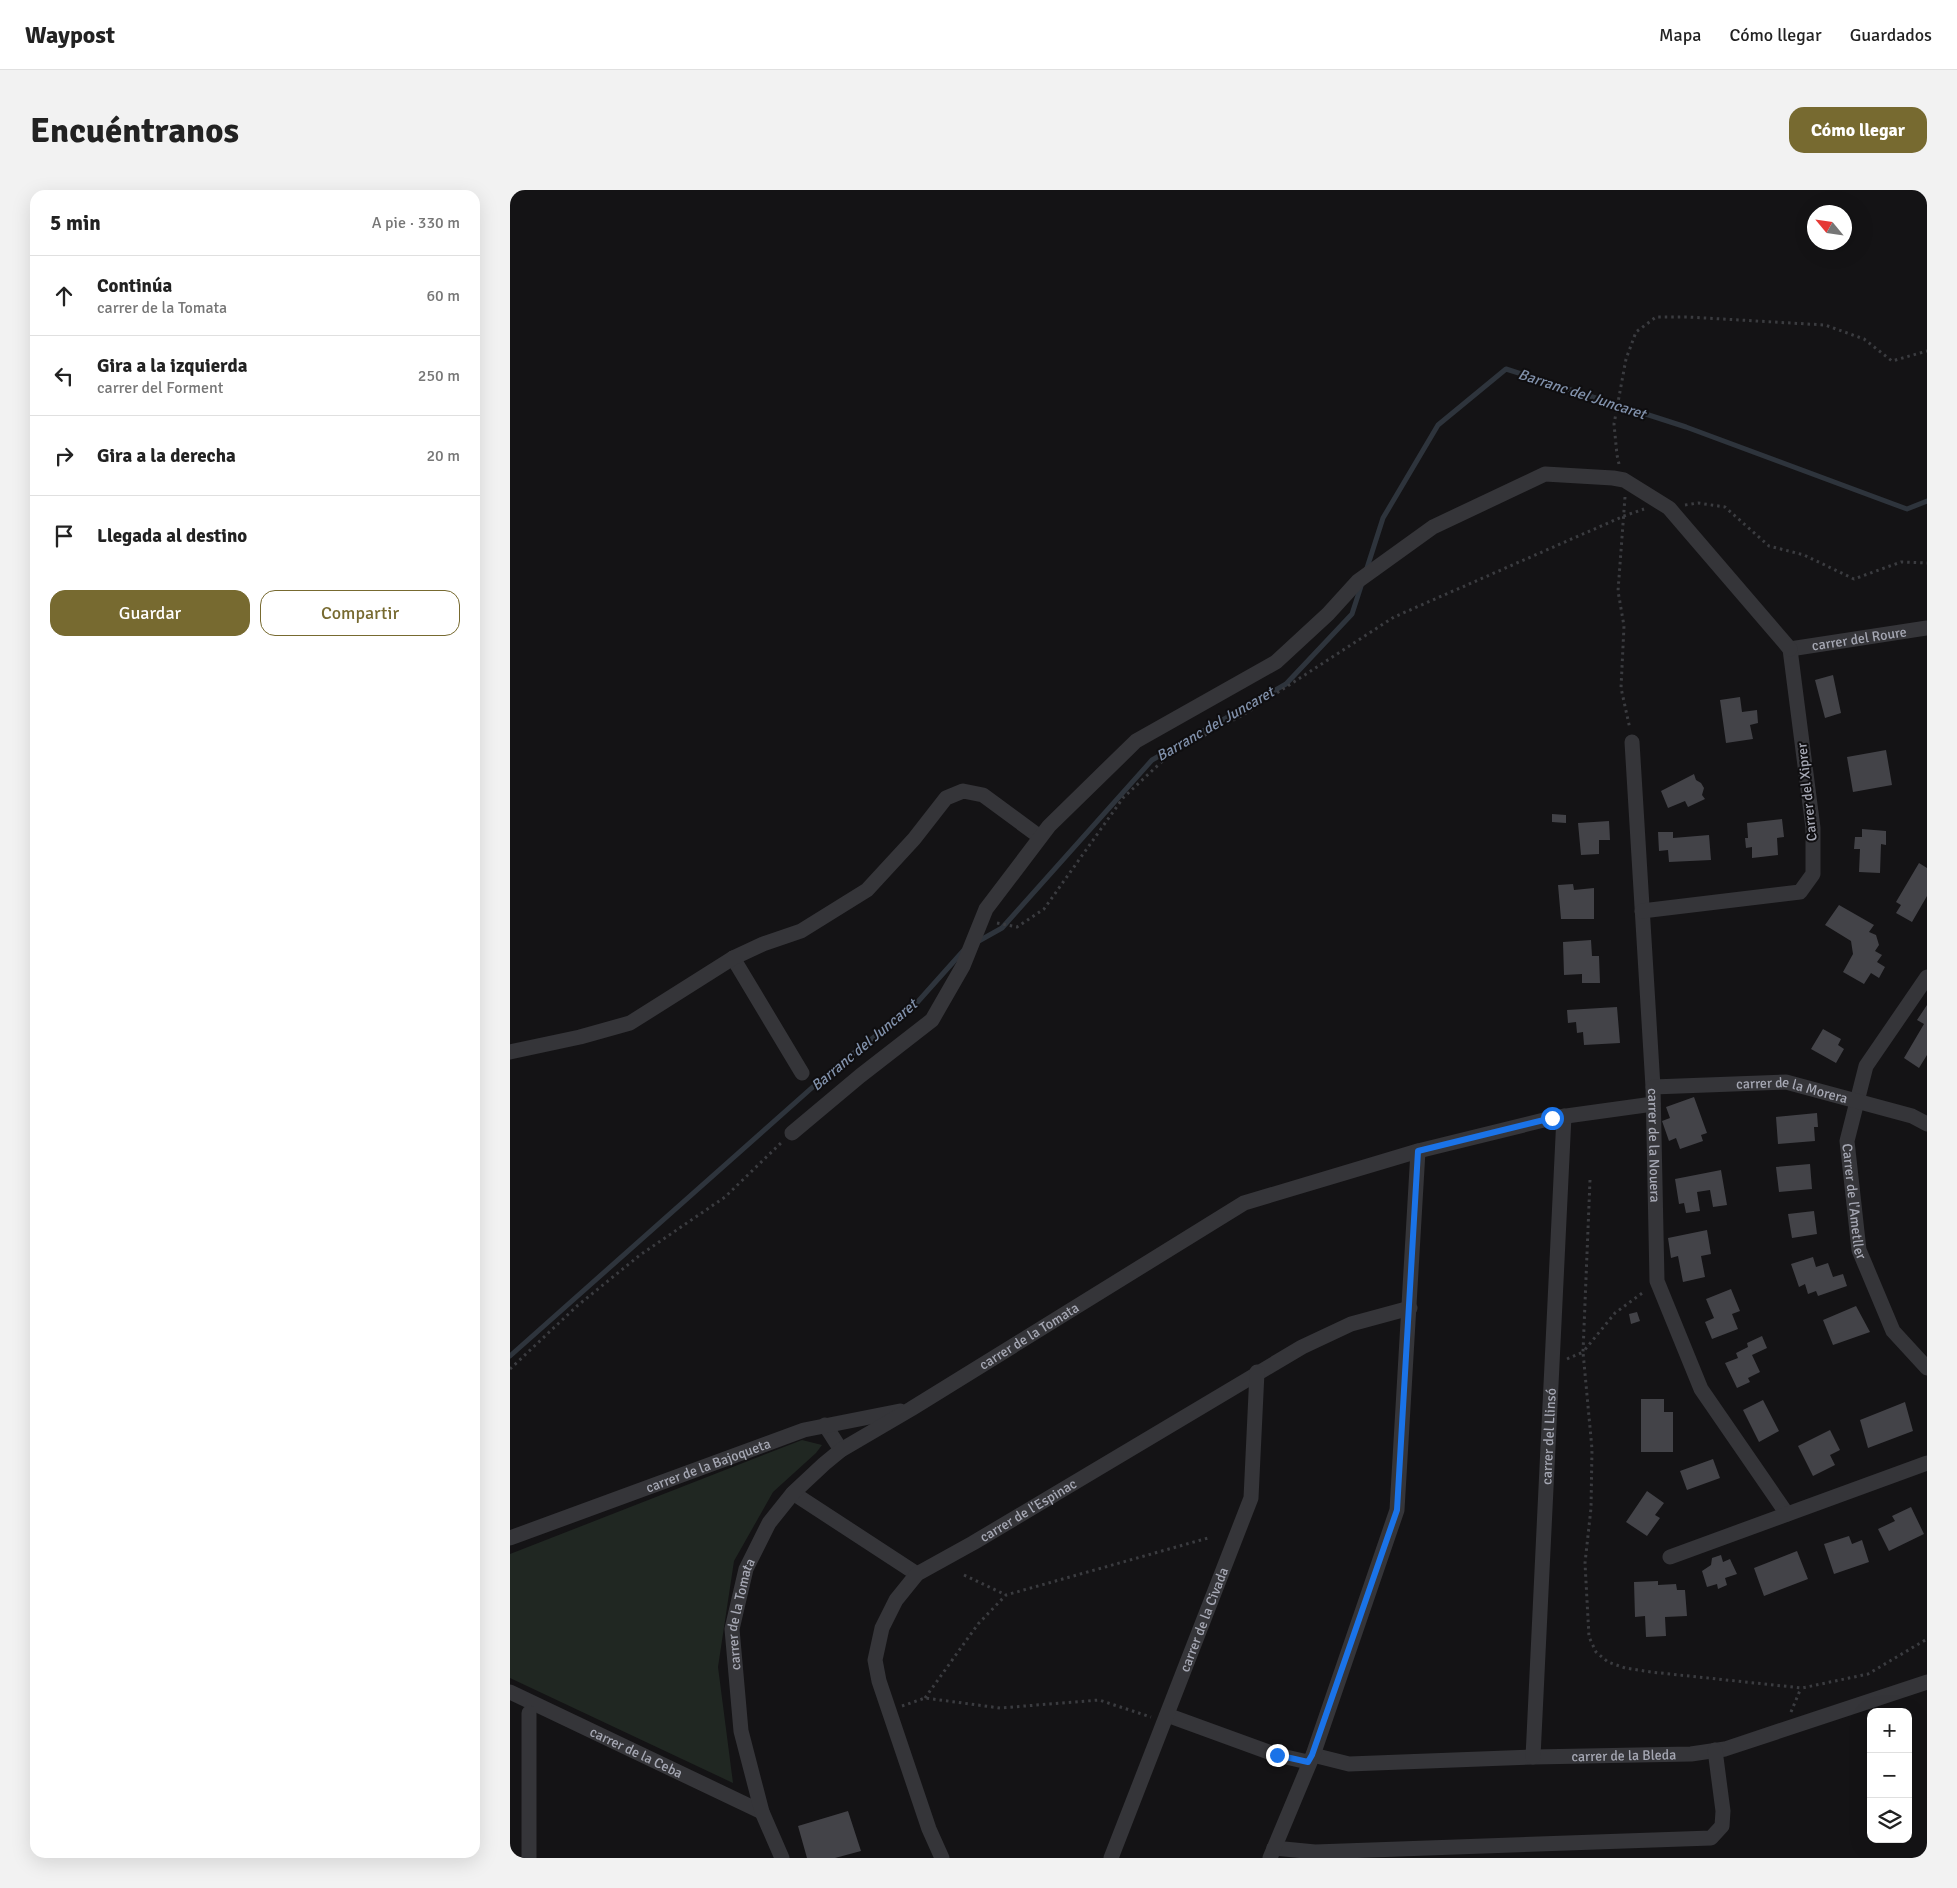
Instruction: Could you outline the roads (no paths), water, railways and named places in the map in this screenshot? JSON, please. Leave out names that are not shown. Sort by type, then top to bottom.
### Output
[{"type":"street","points":[[792,1133],[860,1076],[932,1020],[963,966],[986,909],[1049,826],[1136,741],[1276,662],[1328,614],[1358,581],[1433,527],[1545,474],[1624,480],[1668,508],[1790,649]]},
{"type":"street","name":"carrer del Roure","points":[[1790,649],[1927,628]]},
{"type":"street","name":"Carrer del Xiprer","points":[[1642,911],[1800,892],[1812,874],[1813,828],[1790,649]]},
{"type":"street","name":"carrer de la Nouera","points":[[1632,742],[1653,1087],[1657,1281],[1701,1389],[1787,1514]]},
{"type":"street","points":[[510,1052],[580,1037],[630,1023],[733,958],[763,944],[800,931],[867,890],[914,839],[946,798],[963,791],[983,795],[1040,837]]},
{"type":"street","points":[[733,958],[802,1073]]},
{"type":"street","name":"Carrer de l'Ametller","points":[[1927,977],[1866,1066],[1847,1141],[1859,1250],[1893,1331],[1927,1368]]},
{"type":"street","name":"carrer de la Morera","points":[[1653,1087],[1786,1082],[1912,1116],[1927,1124]]},
{"type":"street","name":"carrer de la Tomata","points":[[782,1858],[762,1812],[742,1730],[732,1629],[746,1569],[769,1524],[793,1493],[841,1450],[911,1409],[1244,1203],[1418,1151],[1552,1118],[1652,1104]]},
{"type":"street","name":"carrer del Llinsó","points":[[1533,1757],[1564,1116]]},
{"type":"street","points":[[1418,1151],[1397,1510],[1310,1758],[1272,1853],[1711,1838],[1722,1826],[1723,1811],[1715,1750]]},
{"type":"street","name":"carrer de l'Espinac","points":[[942,1858],[929,1829],[880,1681],[875,1660],[882,1628],[896,1600],[917,1574],[973,1543],[1302,1347],[1351,1324],[1410,1308]]},
{"type":"street","name":"carrer de la Civada","points":[[1111,1858],[1251,1498],[1258,1372]]},
{"type":"street","name":"carrer de la Bajoqueta","points":[[510,1538],[804,1430],[911,1409]]},
{"type":"street","points":[[825,1425],[841,1450]]},
{"type":"street","points":[[1670,1557],[1927,1463]]},
{"type":"street","points":[[793,1493],[917,1574]]},
{"type":"street","name":"carrer de la Bleda","points":[[1165,1719],[1277,1755],[1349,1764],[1533,1757],[1692,1754],[1725,1749],[1927,1682]]},
{"type":"street","name":"carrer de la Ceba","points":[[510,1692],[762,1812]]},
{"type":"street","points":[[529,1858],[530,1712]]},
{"type":"waterway","name":"Barranc del Juncaret","points":[[1366,571],[1383,518],[1438,425],[1506,369],[1686,427],[1907,509],[1927,501]]},
{"type":"waterway","name":"Barranc del Juncaret","points":[[977,942],[1002,928],[1152,760],[1286,684],[1352,614],[1362,583]]},
{"type":"waterway","name":"Barranc del Juncaret","points":[[510,1356],[833,1069],[914,1006],[964,950]]}]
